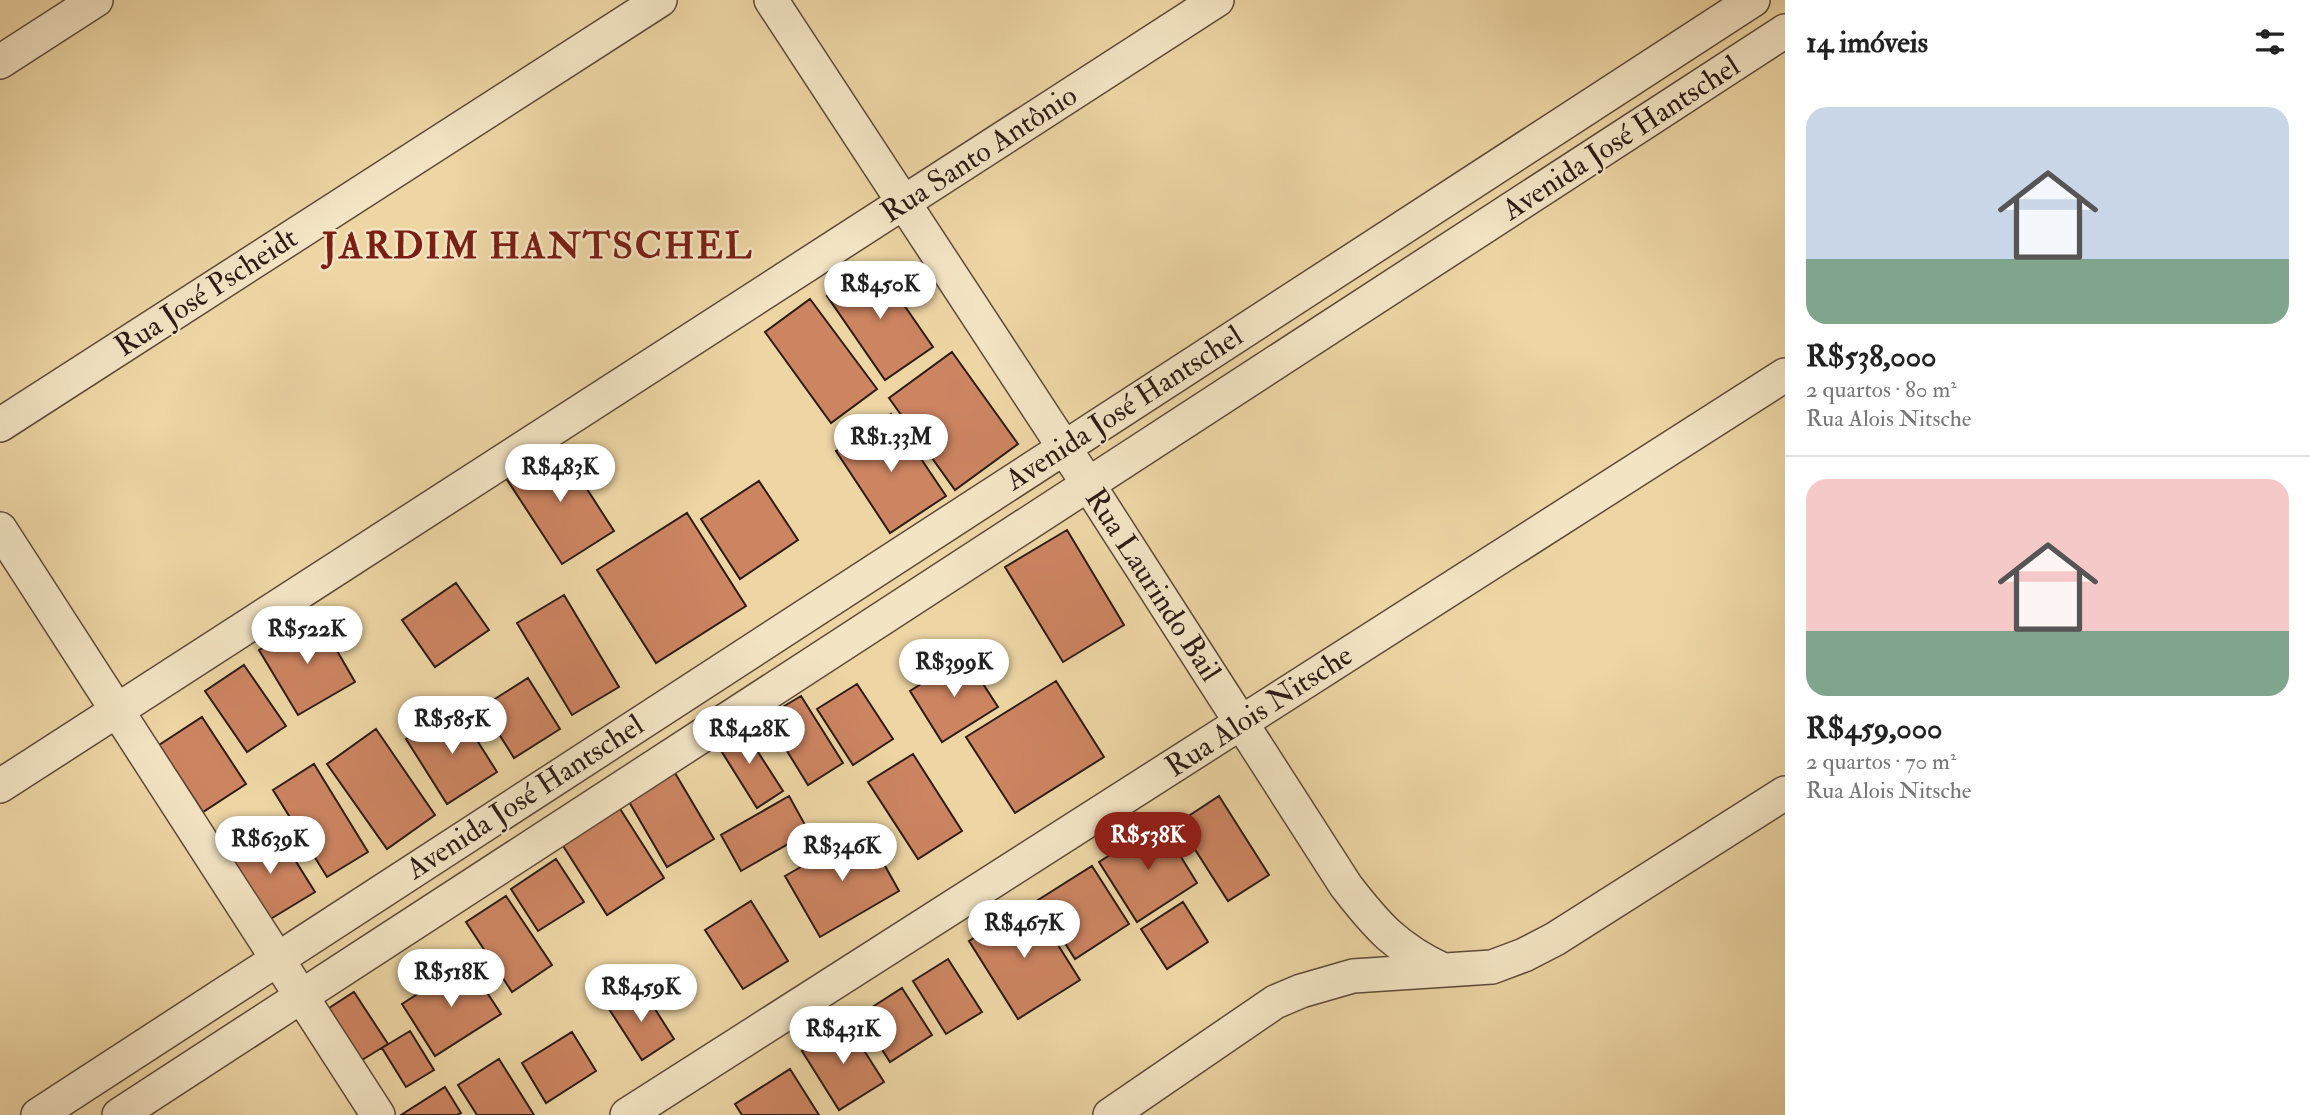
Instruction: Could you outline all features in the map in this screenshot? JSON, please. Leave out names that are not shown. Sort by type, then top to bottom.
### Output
[{"type":"street","points":[[0,62],[96,0]]},
{"type":"street","name":"Rua José Pscheidt","points":[[0,425],[660,0]]},
{"type":"street","name":"Rua Laurindo Bail","points":[[771,0],[1088,484],[1346,886],[1393,941],[1416,957],[1443,970]]},
{"type":"street","name":"Rua Santo Antônio","points":[[0,786],[1217,0]]},
{"type":"street","name":"Avenida José Hantschel","points":[[38,1115],[1753,0]]},
{"type":"street","name":"Avenida José Hantschel","points":[[119,1115],[1785,32]]},
{"type":"street","name":"Rua Alois Nitsche","points":[[627,1115],[1785,375]]},
{"type":"street","points":[[0,529],[378,1115]]},
{"type":"street","points":[[1110,1115],[1275,1002],[1313,987],[1353,976],[1492,967],[1524,956],[1785,793]]},
{"type":"building","points":[[875,263],[933,347],[885,380],[827,296]]},
{"type":"building","points":[[810,299],[877,389],[831,423],[765,332]]},
{"type":"building","points":[[952,352],[1018,444],[955,490],[889,398]]},
{"type":"building","points":[[891,414],[946,496],[890,533],[836,451]]},
{"type":"building","points":[[558,444],[614,531],[562,564],[506,478]]},
{"type":"building","points":[[759,481],[798,540],[740,579],[701,519]]},
{"type":"building","points":[[687,513],[746,606],[656,663],[597,570]]},
{"type":"building","points":[[1067,530],[1124,625],[1063,662],[1005,567]]},
{"type":"building","points":[[456,583],[489,630],[435,667],[402,620]]},
{"type":"building","points":[[564,595],[619,687],[572,715],[517,623]]},
{"type":"building","points":[[317,616],[355,682],[298,715],[259,650]]},
{"type":"building","points":[[965,656],[998,707],[942,742],[910,691]]},
{"type":"building","points":[[244,665],[286,726],[247,752],[205,691]]},
{"type":"building","points":[[528,678],[560,729],[514,758],[482,707]]},
{"type":"building","points":[[1056,681],[1104,757],[1015,813],[966,737]]},
{"type":"building","points":[[857,684],[893,739],[853,765],[817,709]]},
{"type":"building","points":[[801,696],[843,763],[808,785],[766,717]]},
{"type":"building","points":[[456,707],[497,772],[447,804],[406,739]]},
{"type":"building","points":[[202,717],[246,784],[203,812],[159,745]]},
{"type":"building","points":[[740,724],[783,791],[757,808],[715,741]]},
{"type":"building","points":[[376,729],[435,815],[387,849],[327,764]]},
{"type":"building","points":[[913,754],[962,831],[918,859],[868,782]]},
{"type":"building","points":[[314,764],[368,852],[327,877],[273,790]]},
{"type":"building","points":[[675,773],[714,839],[667,867],[628,800]]},
{"type":"building","points":[[789,796],[809,832],[741,871],[721,835]]},
{"type":"building","points":[[1219,796],[1269,875],[1228,901],[1178,823]]},
{"type":"building","points":[[617,804],[664,878],[607,915],[560,841]]},
{"type":"building","points":[[1160,823],[1197,883],[1137,922],[1099,862]]},
{"type":"building","points":[[275,828],[315,892],[264,923],[225,860]]},
{"type":"building","points":[[865,830],[899,891],[820,937],[785,876]]},
{"type":"building","points":[[556,859],[584,902],[538,931],[511,889]]},
{"type":"building","points":[[1092,866],[1129,924],[1075,959],[1038,900]]},
{"type":"building","points":[[506,896],[552,965],[512,992],[466,922]]},
{"type":"building","points":[[751,901],[788,961],[743,989],[705,930]]},
{"type":"building","points":[[1031,902],[1080,980],[1018,1019],[969,941]]},
{"type":"building","points":[[1183,902],[1208,942],[1167,969],[1141,929]]},
{"type":"building","points":[[948,959],[982,1012],[946,1034],[913,981]]},
{"type":"building","points":[[467,962],[501,1014],[435,1056],[402,1004]]},
{"type":"building","points":[[641,987],[674,1039],[642,1060],[609,1009]]},
{"type":"building","points":[[902,988],[932,1035],[890,1062],[860,1015]]},
{"type":"building","points":[[354,992],[388,1044],[362,1060],[329,1008]]},
{"type":"building","points":[[846,1022],[884,1082],[839,1110],[802,1051]]},
{"type":"building","points":[[410,1031],[434,1070],[406,1087],[382,1048]]},
{"type":"building","points":[[572,1032],[596,1071],[546,1103],[522,1063]]},
{"type":"building","points":[[499,1059],[534,1115],[477,1115],[458,1085]]},
{"type":"building","points":[[790,1069],[819,1115],[742,1115],[735,1104]]},
{"type":"building","points":[[445,1087],[461,1113],[401,1115]]},
{"type":"district","name":"JARDIM HANTSCHEL","points":[[538,246]]}]
